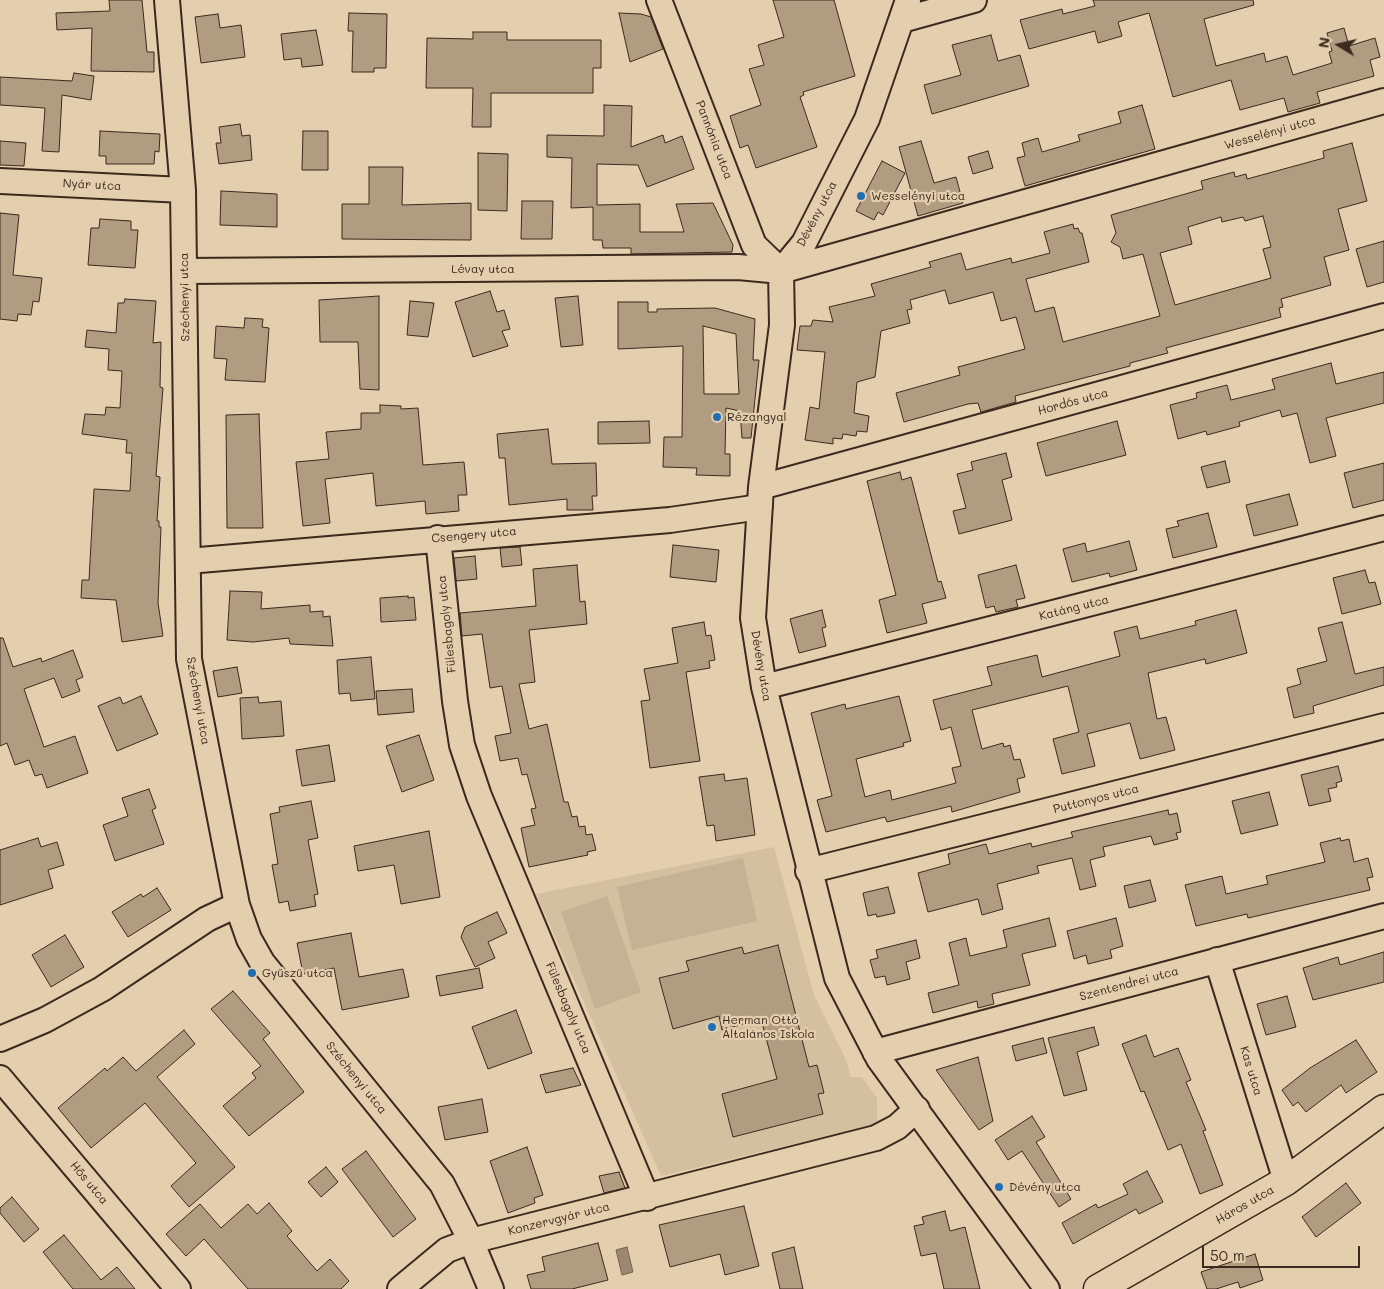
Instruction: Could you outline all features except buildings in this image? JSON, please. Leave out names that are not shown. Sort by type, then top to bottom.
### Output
[{"type":"street","name":"Széchenyi utca","points":[[167,0],[183,190],[188,659],[237,905],[249,939],[262,962],[442,1184],[471,1241],[492,1289]]},
{"type":"street","name":"Pannónia utca","points":[[659,0],[754,245],[781,271]]},
{"type":"street","points":[[905,10],[974,0]]},
{"type":"street","name":"Dévény utca","points":[[905,10],[867,119],[804,243],[781,271],[782,325],[761,497],[753,618],[764,687],[808,871],[837,978],[875,1052],[1047,1289]]},
{"type":"street","name":"Wesselényi utca","points":[[781,271],[1384,100]]},
{"type":"street","name":"Nyár utca","points":[[0,181],[183,190]]},
{"type":"street","name":"Lévay utca","points":[[184,270],[738,267],[781,271]]},
{"type":"street","name":"Hordós utca","points":[[761,497],[1384,316]]},
{"type":"street","name":"Csengery utca","points":[[188,561],[438,538],[670,520],[761,497]]},
{"type":"street","name":"Katáng utca","points":[[764,687],[1384,528]]},
{"type":"street","name":"Fülesbagoly utca","points":[[438,538],[455,701],[462,745],[479,796],[647,1198]]},
{"type":"street","name":"Puttonyos utca","points":[[808,871],[1384,726]]},
{"type":"street","points":[[0,1040],[46,1020],[102,989],[207,919],[237,905]]},
{"type":"street","name":"Szentendrei utca","points":[[875,1052],[1384,916]]},
{"type":"street","name":"Kas utca","points":[[1216,960],[1286,1181]]},
{"type":"street","name":"Hős utca","points":[[0,1078],[178,1289]]},
{"type":"street","points":[[647,1198],[876,1138],[897,1127],[916,1109]]},
{"type":"street","name":"Háros utca","points":[[1098,1289],[1286,1181],[1384,1109]]},
{"type":"street","name":"Konzervgyár utca","points":[[400,1289],[447,1250],[471,1241],[647,1198]]},
{"type":"shaded area","name":"Herman Ottó Általános Iskola","points":[[774,847],[814,995],[846,1060],[851,1077],[862,1077],[877,1098],[877,1124],[661,1176],[536,894]]},
{"type":"shaded area","points":[[743,858],[757,921],[632,950],[617,887]]},
{"type":"shaded area","points":[[607,896],[641,992],[595,1009],[561,912]]},
{"type":"shaded area","points":[[627,1247],[633,1272],[622,1275],[616,1250]]},
{"type":"place","name":"Wesselényi utca","points":[[861,196]]},
{"type":"place","name":"Rézangyal","points":[[717,417]]},
{"type":"place","name":"Gyűszű utca","points":[[252,973]]},
{"type":"place","name":"Herman Ottó Általános Iskola","points":[[712,1027]]},
{"type":"place","name":"Dévény utca","points":[[999,1187]]}]
